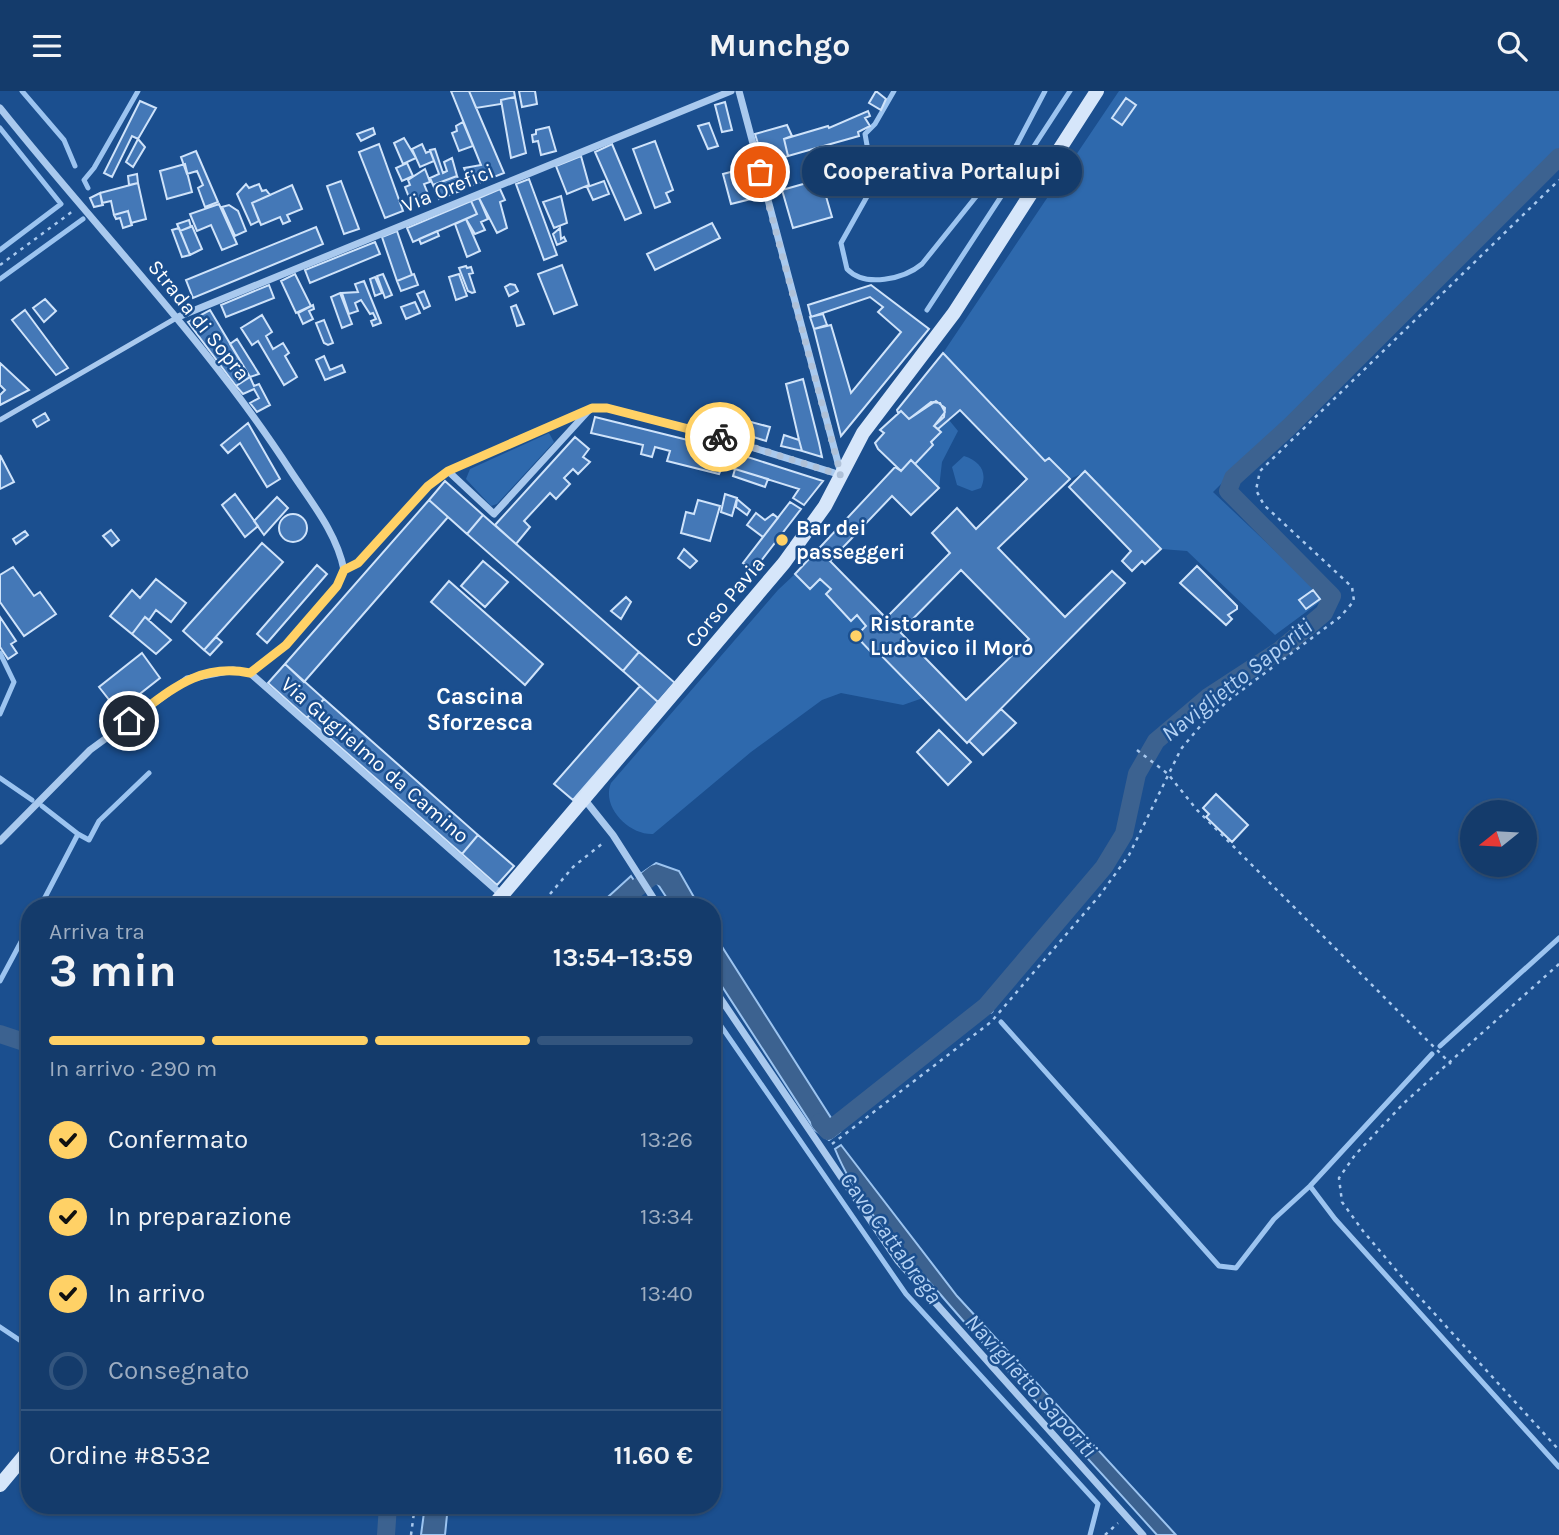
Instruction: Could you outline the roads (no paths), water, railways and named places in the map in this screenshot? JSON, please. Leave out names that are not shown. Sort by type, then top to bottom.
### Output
[{"type":"main road","name":"Corso Pavia","points":[[500,898],[784,563],[825,506],[863,433],[954,313],[1097,91]]},
{"type":"main road","points":[[0,1485],[21,1460]]},
{"type":"street","name":"Via Orefici","points":[[178,317],[731,91]]},
{"type":"street","points":[[739,91],[841,475]]},
{"type":"street","name":"Strada di Sopra","points":[[0,108],[178,317],[270,439],[335,543],[344,570]]},
{"type":"street","points":[[448,471],[494,514],[592,408],[607,408],[709,434],[841,475]]},
{"type":"street","name":"Via Guglielmo da Camino","points":[[494,898],[250,673],[286,645],[337,586],[344,570],[358,563],[428,486],[448,471],[592,408]]},
{"type":"street","points":[[0,841],[90,750],[187,679],[233,670],[250,673]]},
{"type":"street","points":[[584,800],[612,835],[653,898]]},
{"type":"street","points":[[721,999],[898,1261],[1143,1535]]},
{"type":"lane","points":[[0,420],[178,317]]},
{"type":"water","points":[[656,863],[679,871],[694,898],[667,898],[657,883],[650,884],[642,873]]},
{"type":"water","points":[[631,876],[642,892],[634,898],[607,898]]},
{"type":"water","points":[[721,945],[840,1132],[829,1140],[815,1130],[721,985]]},
{"type":"water","points":[[841,1145],[957,1296],[1176,1535],[1157,1535],[910,1261],[855,1189],[835,1149]]},
{"type":"water","points":[[424,1514],[447,1514],[445,1535],[421,1535]]},
{"type":"waterway","points":[[22,91],[64,140],[75,166]]},
{"type":"waterway","points":[[88,188],[84,180],[94,168],[138,91]]},
{"type":"waterway","points":[[894,91],[875,124],[865,134],[874,184],[841,243],[847,269],[855,275],[874,280],[905,274],[922,264],[1015,148],[1045,91]]},
{"type":"waterway","points":[[927,310],[1070,91]]},
{"type":"waterway","points":[[0,128],[61,204],[0,250]]},
{"type":"waterway","name":"Naviglietto Saporiti","points":[[820,1122],[828,1131],[986,1006],[1104,867],[1124,834],[1137,774],[1156,741],[1208,697],[1280,650],[1324,613],[1332,596],[1228,491],[1233,478],[1289,427],[1559,157]]},
{"type":"waterway","points":[[0,279],[83,219]]},
{"type":"waterway","points":[[0,653],[14,682],[0,714]]},
{"type":"waterway","points":[[78,834],[89,840],[99,821],[149,773]]},
{"type":"waterway","points":[[0,778],[32,800]]},
{"type":"waterway","points":[[42,806],[78,834],[45,898]]},
{"type":"waterway","name":"Naviglietto Saporiti","points":[[624,898],[655,874],[668,879],[680,898]]},
{"type":"waterway","name":"Cavo Cattabrega","points":[[633,891],[637,898]]},
{"type":"waterway","points":[[1440,1046],[1559,938]]},
{"type":"waterway","points":[[0,981],[21,942]]},
{"type":"waterway","name":"Naviglietto Saporiti","points":[[986,1006],[991,1011]]},
{"type":"waterway","points":[[1001,1022],[1219,1266],[1236,1268],[1274,1219],[1310,1186],[1432,1054]]},
{"type":"waterway","name":"Cavo Cattabrega","points":[[721,1026],[906,1294],[1098,1504],[1090,1535]]},
{"type":"waterway","points":[[0,1034],[21,1041]]},
{"type":"waterway","points":[[1310,1186],[1335,1219],[1559,1467]]},
{"type":"waterway","points":[[0,1327],[21,1341]]},
{"type":"waterway","points":[[386,1535],[387,1514]]},
{"type":"place","name":"Cooperativa Portalupi","points":[[760,172]]},
{"type":"place","name":"Bar dei passeggeri","points":[[782,540]]},
{"type":"place","name":"Ristorante Ludovico il Moro","points":[[856,636]]},
{"type":"district","name":"Cascina Sforzesca","points":[[480,709]]}]
